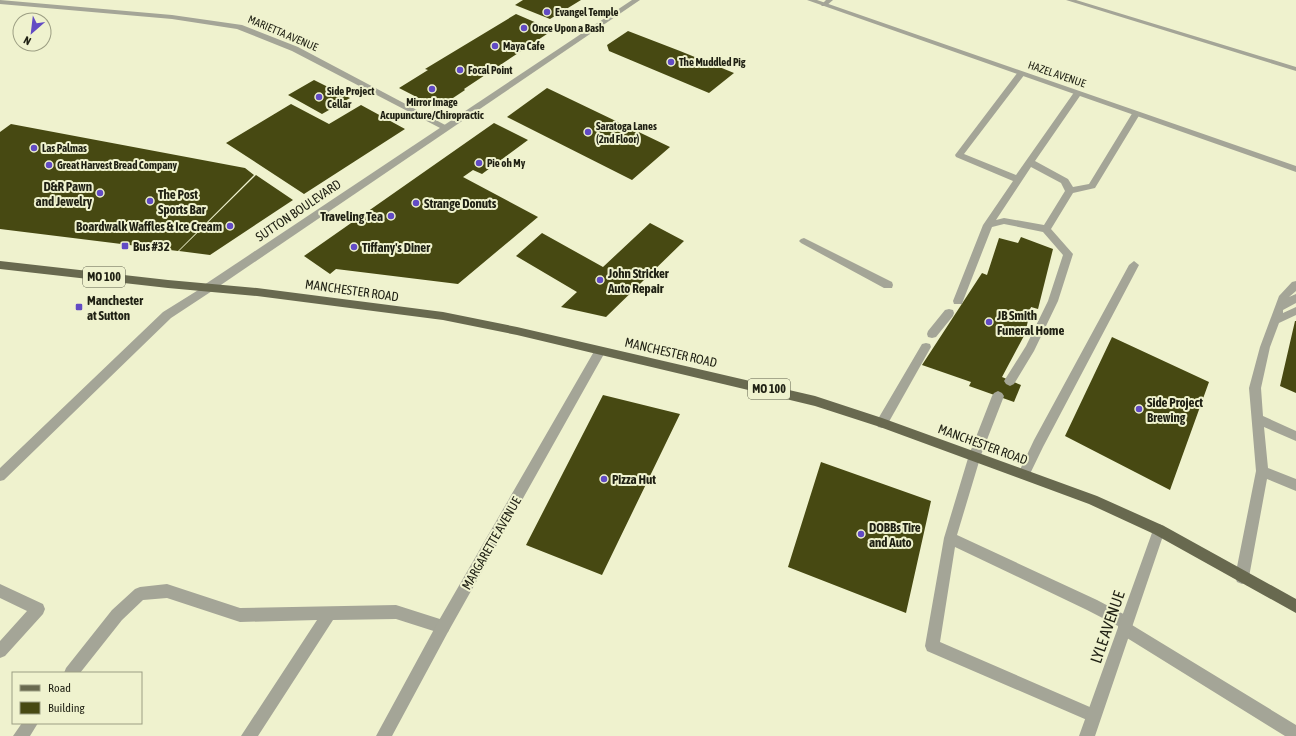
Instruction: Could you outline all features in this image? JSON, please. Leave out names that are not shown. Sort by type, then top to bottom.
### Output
[{"type":"main road","name":"MANCHESTER ROAD","points":[[0,265],[168,284],[257,292],[443,316],[517,331],[815,401],[975,456],[1093,500],[1159,530],[1296,606]]},
{"type":"street","name":"SUTTON BOULEVARD","points":[[0,476],[167,315],[445,127],[637,0]]},
{"type":"street","name":"HAZEL AVENUE","points":[[810,0],[827,2],[1021,74],[1296,169]]},
{"type":"street","points":[[1069,0],[1296,69]]},
{"type":"street","name":"MARIETTA AVENUE","points":[[0,2],[172,17],[239,26],[295,48],[445,127]]},
{"type":"street","points":[[1017,179],[960,155],[1021,74]]},
{"type":"street","points":[[958,301],[988,225],[1017,179],[1031,163],[1078,93]]},
{"type":"street","points":[[1046,229],[1070,191],[1092,186],[1136,114]]},
{"type":"street","points":[[1031,163],[1065,181],[1070,191]]},
{"type":"street","points":[[988,225],[1004,221],[1046,229],[1068,254],[1053,301],[1030,348],[1010,381]]},
{"type":"street","points":[[804,241],[888,285]]},
{"type":"street","points":[[1024,474],[1038,444],[1134,265]]},
{"type":"street","points":[[1242,576],[1262,471],[1255,388],[1265,347],[1279,308],[1284,296],[1296,285]]},
{"type":"street","points":[[1279,308],[1296,298]]},
{"type":"street","points":[[1274,321],[1296,311]]},
{"type":"street","points":[[932,334],[949,313]]},
{"type":"street","points":[[882,423],[926,346]]},
{"type":"street","name":"MARGARETTE AVENUE","points":[[384,736],[443,627],[600,351]]},
{"type":"street","points":[[998,396],[975,456],[950,538],[932,646],[1094,716]]},
{"type":"street","points":[[1258,419],[1296,436]]},
{"type":"street","points":[[1262,471],[1296,485]]},
{"type":"street","name":"LYLE AVENUE","points":[[1087,736],[1159,530]]},
{"type":"street","points":[[950,538],[1092,605],[1296,734]]},
{"type":"street","points":[[0,591],[38,609],[0,650]]},
{"type":"street","points":[[72,672],[117,615],[140,594],[167,591],[240,615],[396,612],[443,627]]},
{"type":"street","points":[[249,736],[330,613]]},
{"type":"street","points":[[21,736],[31,724]]},
{"type":"building","name":"Evangel Temple","points":[[523,0],[581,0],[550,19],[515,5]]},
{"type":"building","points":[[516,14],[553,30],[438,108],[399,88],[428,70],[425,69]]},
{"type":"building","name":"The Muddled Pig","points":[[628,31],[734,73],[709,93],[609,51],[607,45]]},
{"type":"building","name":"Side Project Cellar","points":[[314,80],[350,98],[322,114],[288,95]]},
{"type":"building","name":"Saratoga Lanes (2nd Floor)","points":[[547,88],[670,147],[632,180],[507,117]]},
{"type":"building","points":[[291,104],[329,124],[361,105],[405,129],[304,194],[226,143]]},
{"type":"building","points":[[494,123],[528,140],[482,174],[473,170],[463,177],[538,217],[458,284],[336,269],[330,274],[304,256]]},
{"type":"building","points":[[11,124],[245,168],[254,175],[178,251],[0,229],[0,132]]},
{"type":"building","name":"Boardwalk Waffles & Ice Cream","points":[[256,175],[293,200],[210,255],[179,251]]},
{"type":"building","name":"John Stricker Auto Repair","points":[[650,223],[684,241],[606,317],[561,307],[577,292],[516,256],[542,233],[603,267]]},
{"type":"building","name":"JB Smith Funeral Home","points":[[1021,237],[1053,249],[1038,309],[1031,307],[1025,334],[1002,377],[1021,385],[1014,402],[969,386],[971,382],[922,365],[982,273],[987,275],[999,238],[1018,243]]},
{"type":"building","points":[[1296,321],[1296,393],[1280,386]]},
{"type":"building","name":"Side Project Brewing","points":[[1112,337],[1209,382],[1170,490],[1065,436]]},
{"type":"building","name":"Pizza Hut","points":[[603,395],[680,414],[602,575],[526,545]]},
{"type":"building","name":"DOBBs Tire and Auto","points":[[821,462],[931,501],[906,613],[788,567]]},
{"type":"place","name":"Evangel Temple","points":[[547,12]]},
{"type":"place","name":"Once Upon a Bash","points":[[524,28]]},
{"type":"place","name":"Maya Cafe","points":[[495,46]]},
{"type":"place","name":"The Muddled Pig","points":[[671,62]]},
{"type":"place","name":"Focal Point","points":[[460,70]]},
{"type":"place","name":"Mirror Image Acupuncture/Chiropractic","points":[[432,89]]},
{"type":"place","name":"Side Project Cellar","points":[[319,97]]},
{"type":"place","name":"Saratoga Lanes (2nd Floor)","points":[[588,132]]},
{"type":"place","name":"Las Palmas","points":[[34,148]]},
{"type":"place","name":"Pie oh My","points":[[479,163]]},
{"type":"place","name":"Great Harvest Bread Company","points":[[49,165]]},
{"type":"place","name":"D&R Pawn and Jewelry","points":[[100,193]]},
{"type":"place","name":"The Post Sports Bar","points":[[150,201]]},
{"type":"place","name":"Strange Donuts","points":[[416,203]]},
{"type":"place","name":"Traveling Tea","points":[[391,216]]},
{"type":"place","name":"Boardwalk Waffles & Ice Cream","points":[[230,226]]},
{"type":"place","name":"Bus #32","points":[[125,246]]},
{"type":"place","name":"Tiffany's Diner","points":[[354,247]]},
{"type":"place","name":"John Stricker Auto Repair","points":[[600,280]]},
{"type":"place","name":"Manchester at Sutton","points":[[79,307]]},
{"type":"place","name":"JB Smith Funeral Home","points":[[989,322]]},
{"type":"place","name":"Side Project Brewing","points":[[1139,409]]},
{"type":"place","name":"Pizza Hut","points":[[604,479]]},
{"type":"place","name":"DOBBs Tire and Auto","points":[[861,534]]}]
